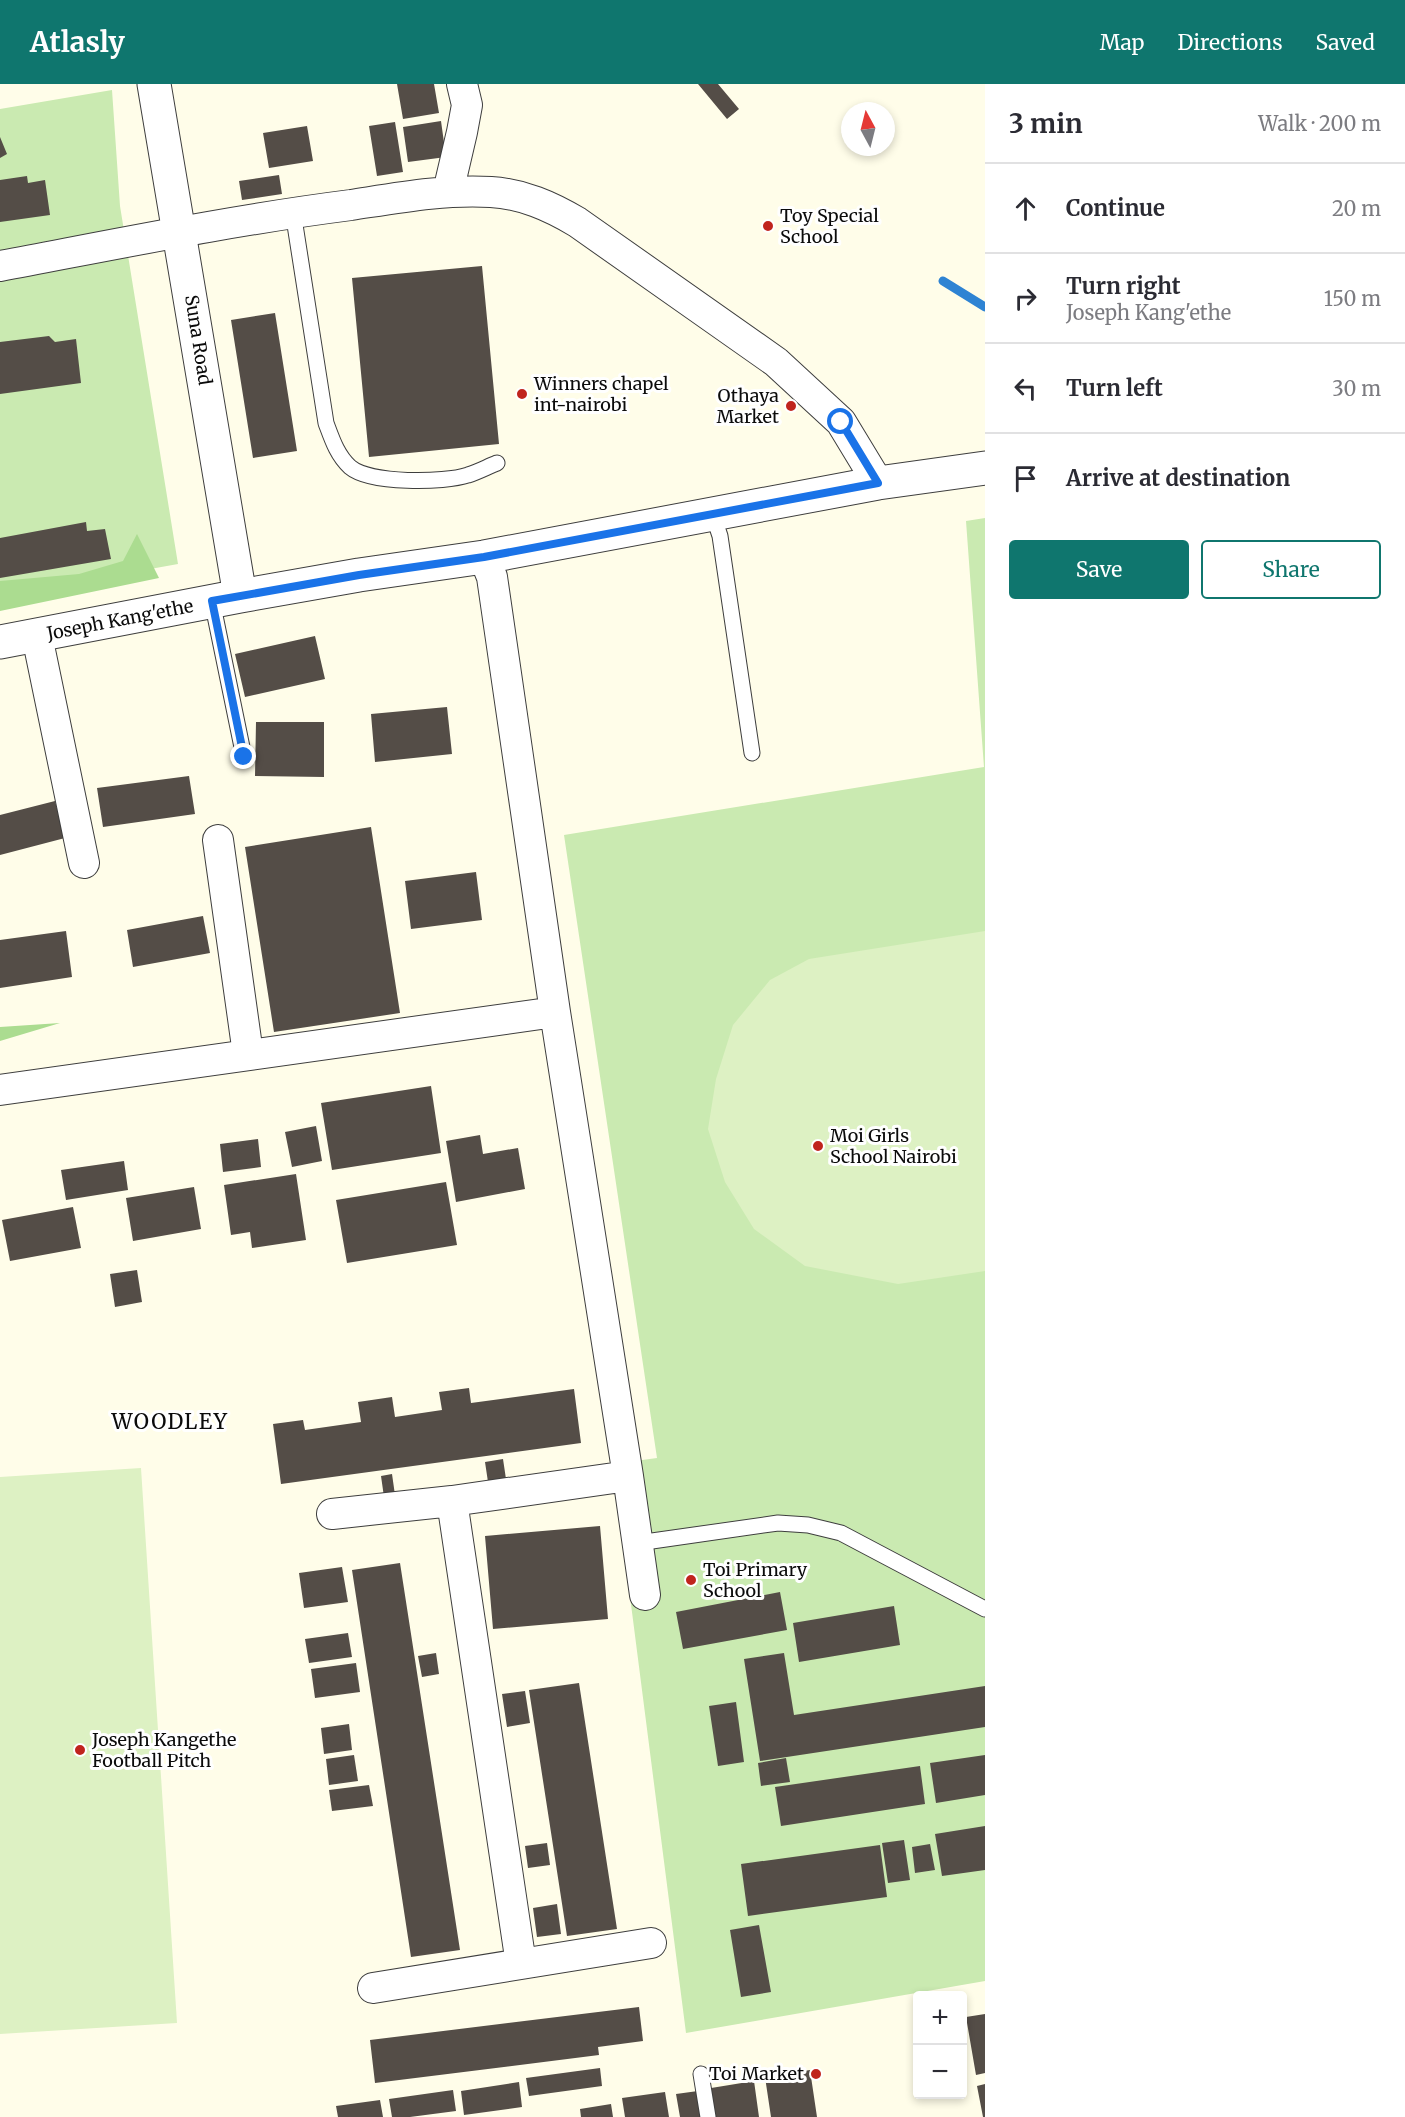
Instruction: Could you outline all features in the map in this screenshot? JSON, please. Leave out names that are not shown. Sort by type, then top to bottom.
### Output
[{"type":"street","name":"Suna Road","points":[[154,84],[180,232],[226,599]]},
{"type":"street","points":[[448,192],[467,105],[462,84]]},
{"type":"street","points":[[0,266],[293,212],[448,192],[492,192],[525,198],[552,207],[613,246],[776,362],[841,422],[878,483]]},
{"type":"street","name":"Joseph Kang'ethe","points":[[0,642],[359,575],[484,557],[878,483],[985,468]]},
{"type":"street","points":[[484,557],[492,577],[555,1012],[645,1595]]},
{"type":"street","points":[[37,636],[84,862]]},
{"type":"street","points":[[218,840],[248,1054]]},
{"type":"street","points":[[0,1090],[555,1012]]},
{"type":"street","points":[[332,1514],[452,1502],[628,1476]]},
{"type":"street","points":[[452,1502],[521,1964]]},
{"type":"street","points":[[373,1988],[651,1943]]},
{"type":"lane","points":[[293,212],[326,423],[334,446],[351,467],[365,474],[391,479],[429,481],[466,476],[497,463]]},
{"type":"lane","points":[[713,515],[720,536],[752,753]]},
{"type":"lane","points":[[226,599],[244,757]]},
{"type":"lane","points":[[638,1543],[778,1523],[808,1525],[841,1533],[985,1609]]},
{"type":"lane","points":[[701,2074],[708,2117]]},
{"type":"green space","points":[[112,90],[120,206],[178,564],[0,596],[0,109]]},
{"type":"green space","points":[[985,518],[985,1981],[928,1991],[913,1991],[913,1994],[686,2033],[613,1464],[657,1458],[564,835],[984,767],[966,521]]},
{"type":"green space","points":[[137,534],[159,578],[0,611],[0,581],[79,574],[123,561]]},
{"type":"green space","points":[[985,931],[985,1271],[898,1284],[805,1266],[754,1229],[725,1182],[708,1129],[716,1079],[733,1025],[770,980],[809,959]]},
{"type":"green space","points":[[60,1023],[0,1041],[0,1027]]},
{"type":"green space","name":"Joseph Kangethe Football Pitch","points":[[141,1468],[177,2023],[0,2034],[0,1477]]},
{"type":"building","points":[[397,84],[434,84],[439,113],[403,119]]},
{"type":"building","points":[[698,84],[718,84],[739,109],[727,119]]},
{"type":"building","points":[[441,121],[446,157],[408,162],[403,127]]},
{"type":"building","points":[[395,122],[403,172],[377,176],[369,126]]},
{"type":"building","points":[[307,126],[313,161],[269,168],[263,133]]},
{"type":"building","points":[[0,137],[7,154],[0,158]]},
{"type":"building","points":[[279,175],[282,194],[242,200],[239,181]]},
{"type":"building","points":[[27,176],[28,183],[45,180],[50,215],[0,222],[0,180]]},
{"type":"building","points":[[482,266],[499,444],[369,457],[352,278]]},
{"type":"building","points":[[275,313],[297,451],[253,458],[231,320]]},
{"type":"building","points":[[49,336],[55,342],[76,339],[81,383],[0,394],[0,342]]},
{"type":"building","points":[[86,522],[87,531],[105,529],[111,559],[0,578],[0,538]]},
{"type":"building","points":[[315,636],[325,679],[245,697],[235,654]]},
{"type":"building","points":[[447,707],[452,754],[375,762],[371,714]]},
{"type":"building","points":[[256,722],[324,722],[324,777],[255,776]]},
{"type":"building","points":[[189,776],[195,814],[103,827],[97,788]]},
{"type":"building","points":[[55,801],[65,838],[0,855],[0,815]]},
{"type":"building","points":[[371,827],[400,1013],[274,1032],[245,847]]},
{"type":"building","points":[[476,872],[482,920],[411,929],[405,881]]},
{"type":"building","points":[[203,916],[210,953],[133,967],[127,930]]},
{"type":"building","points":[[66,931],[72,977],[0,988],[0,940]]},
{"type":"building","points":[[431,1086],[441,1153],[332,1170],[321,1103]]},
{"type":"building","points":[[316,1126],[322,1161],[292,1167],[285,1132]]},
{"type":"building","points":[[480,1135],[483,1154],[518,1148],[525,1189],[456,1202],[446,1141]]},
{"type":"building","points":[[258,1139],[261,1167],[223,1172],[220,1144]]},
{"type":"building","points":[[124,1161],[128,1190],[66,1200],[61,1170]]},
{"type":"building","points":[[296,1174],[306,1240],[252,1248],[250,1232],[231,1235],[224,1185]]},
{"type":"building","points":[[446,1182],[457,1245],[347,1263],[336,1200]]},
{"type":"building","points":[[194,1187],[201,1229],[133,1241],[126,1198]]},
{"type":"building","points":[[73,1207],[81,1248],[10,1261],[2,1220]]},
{"type":"building","points":[[137,1270],[142,1302],[115,1307],[110,1274]]},
{"type":"building","points":[[469,1388],[471,1403],[574,1389],[581,1443],[281,1484],[273,1424],[303,1420],[305,1430],[361,1422],[358,1402],[392,1397],[395,1417],[442,1410],[439,1392]]},
{"type":"building","points":[[503,1459],[506,1479],[488,1482],[485,1462]]},
{"type":"building","points":[[392,1474],[395,1495],[384,1497],[381,1476]]},
{"type":"building","points":[[600,1526],[608,1619],[493,1629],[485,1536]]},
{"type":"building","points":[[400,1563],[460,1950],[411,1957],[352,1570]]},
{"type":"building","points":[[342,1567],[348,1602],[304,1608],[299,1573]]},
{"type":"building","points":[[780,1592],[787,1630],[683,1649],[676,1612]]},
{"type":"building","points":[[894,1606],[900,1645],[799,1662],[793,1623]]},
{"type":"building","points":[[348,1633],[352,1657],[309,1663],[305,1639]]},
{"type":"building","points":[[436,1653],[439,1674],[422,1677],[418,1656]]},
{"type":"building","points":[[784,1653],[794,1715],[985,1686],[985,1727],[760,1761],[744,1659]]},
{"type":"building","points":[[356,1663],[360,1692],[315,1698],[311,1669]]},
{"type":"building","points":[[579,1683],[617,1929],[567,1936],[529,1690]]},
{"type":"building","points":[[525,1691],[530,1723],[507,1727],[502,1694]]},
{"type":"building","points":[[736,1702],[744,1762],[718,1766],[709,1706]]},
{"type":"building","points":[[349,1724],[352,1750],[324,1754],[321,1728]]},
{"type":"building","points":[[354,1755],[358,1781],[329,1785],[326,1759]]},
{"type":"building","points":[[985,1755],[985,1795],[936,1803],[930,1763]]},
{"type":"building","points":[[786,1758],[790,1782],[761,1786],[758,1763]]},
{"type":"building","points":[[920,1766],[925,1804],[781,1826],[775,1787]]},
{"type":"building","points":[[369,1785],[373,1806],[332,1811],[329,1790]]},
{"type":"building","points":[[985,1826],[985,1870],[942,1876],[935,1834]]},
{"type":"building","points":[[904,1840],[910,1880],[888,1883],[882,1843]]},
{"type":"building","points":[[547,1843],[550,1865],[528,1868],[525,1846]]},
{"type":"building","points":[[930,1844],[935,1870],[915,1873],[912,1847]]},
{"type":"building","points":[[880,1845],[887,1897],[748,1916],[741,1864]]},
{"type":"building","points":[[557,1904],[561,1934],[537,1937],[533,1908]]},
{"type":"building","points":[[759,1925],[771,1992],[741,1997],[730,1930]]},
{"type":"building","points":[[639,2007],[643,2041],[598,2047],[599,2055],[375,2083],[370,2040]]},
{"type":"building","points":[[985,2014],[985,2073],[976,2075],[967,2017]]},
{"type":"building","points":[[600,2068],[602,2086],[529,2096],[526,2078]]},
{"type":"building","points":[[810,2070],[817,2117],[771,2117],[765,2077]]},
{"type":"building","points":[[754,2081],[759,2117],[710,2117],[705,2089]]},
{"type":"building","points":[[519,2082],[522,2107],[464,2115],[461,2091]]},
{"type":"building","points":[[985,2084],[985,2117],[983,2117],[977,2086]]},
{"type":"building","points":[[453,2090],[456,2111],[392,2117],[389,2099]]},
{"type":"building","points":[[698,2091],[702,2117],[680,2117],[676,2094]]},
{"type":"building","points":[[665,2092],[669,2117],[625,2117],[622,2098]]},
{"type":"building","points":[[380,2100],[383,2117],[338,2117],[336,2106]]},
{"type":"building","points":[[611,2104],[613,2117],[581,2117],[580,2109]]},
{"type":"waterway","points":[[943,281],[985,307]]},
{"type":"place","name":"Toy Special School","points":[[768,226]]},
{"type":"place","name":"Winners chapel int-nairobi","points":[[522,394]]},
{"type":"place","name":"Othaya Market","points":[[791,406]]},
{"type":"place","name":"Moi Girls School Nairobi","points":[[818,1146]]},
{"type":"place","name":"Toi Primary School","points":[[691,1580]]},
{"type":"place","name":"Joseph Kangethe Football Pitch","points":[[80,1750]]},
{"type":"place","name":"Toi Market","points":[[816,2074]]},
{"type":"district","name":"WOODLEY","points":[[170,1422]]},
{"type":"route","points":[[244,757],[212,601],[359,575],[484,557],[878,483],[841,422]]}]
